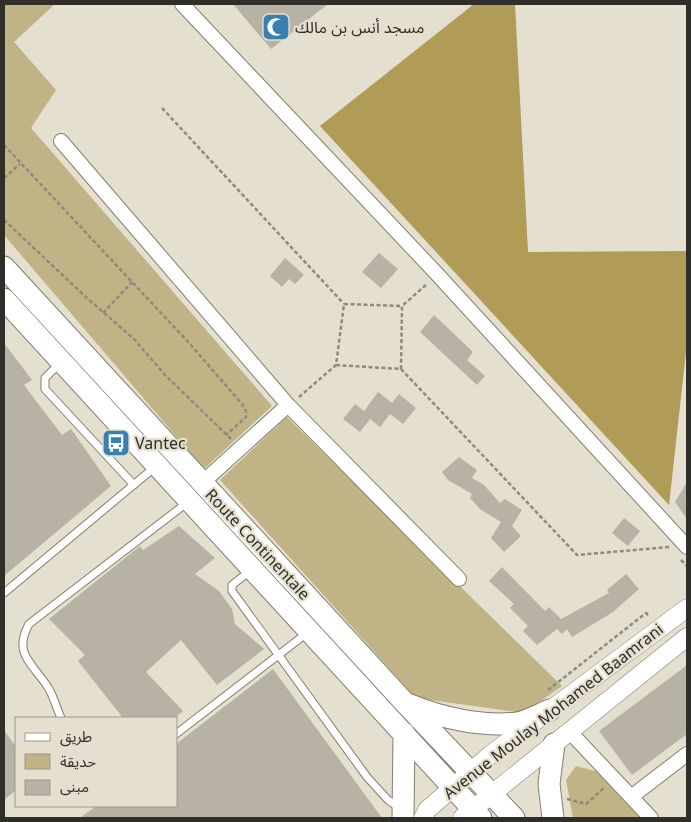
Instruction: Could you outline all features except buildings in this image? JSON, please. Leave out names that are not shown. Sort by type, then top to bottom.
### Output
[{"type":"main road","name":"Route Continentale","points":[[4,267],[406,704],[514,818]]},
{"type":"main road","name":"Route Continentale","points":[[7,308],[62,362],[404,734],[452,787],[472,815]]},
{"type":"main road","points":[[406,704],[445,716],[489,722],[519,723],[548,701]]},
{"type":"main road","points":[[404,734],[410,816]]},
{"type":"main road","points":[[552,818],[550,764],[562,737]]},
{"type":"street","points":[[182,4],[437,274],[687,547]]},
{"type":"street","points":[[61,141],[288,405],[460,579]]},
{"type":"street","points":[[202,483],[288,405]]},
{"type":"street","name":"Avenue Moulay Mohamed Baamrani","points":[[410,816],[427,810],[548,701],[687,608]]},
{"type":"street","name":"Avenue Moulay Mohamed Baamrani","points":[[472,815],[492,794],[687,637]]},
{"type":"street","points":[[562,737],[614,779],[651,818]]},
{"type":"street","points":[[631,797],[687,754]]},
{"type":"lane","points":[[62,362],[45,378],[45,389],[134,485]]},
{"type":"lane","points":[[4,593],[157,466]]},
{"type":"lane","points":[[61,717],[49,688],[32,668],[22,646],[22,636],[29,624],[189,501]]},
{"type":"lane","points":[[252,569],[232,585],[232,591],[367,777],[388,800],[410,816]]},
{"type":"lane","points":[[178,732],[309,631]]},
{"type":"path","points":[[162,108],[344,304],[402,306],[437,274]]},
{"type":"path","points":[[4,145],[132,282],[242,404],[246,411],[246,417],[226,435]]},
{"type":"path","points":[[4,178],[20,164]]},
{"type":"path","points":[[4,220],[134,339],[166,376],[226,435],[242,448]]},
{"type":"path","points":[[104,313],[132,282]]},
{"type":"path","points":[[288,405],[336,365],[344,304]]},
{"type":"path","points":[[401,369],[402,306]]},
{"type":"path","points":[[336,365],[401,369],[577,555],[670,547],[687,566]]},
{"type":"path","points":[[548,701],[646,613],[651,618]]},
{"type":"path","points":[[550,794],[586,804],[614,779]]},
{"type":"green space","points":[[4,4],[55,4],[14,42],[56,90],[31,128],[272,406],[204,469],[4,235]]},
{"type":"green space","points":[[287,417],[562,686],[524,713],[416,698],[220,480]]},
{"type":"green space","points":[[576,766],[599,772],[641,818],[573,818],[566,780]]},
{"type":"shaded area","points":[[474,4],[515,4],[528,252],[687,251],[687,343],[669,505],[320,126]]},
{"type":"place","name":"مسجد أنس بن مالك","points":[[276,27]]},
{"type":"place","name":"Vantec","points":[[116,443]]}]
